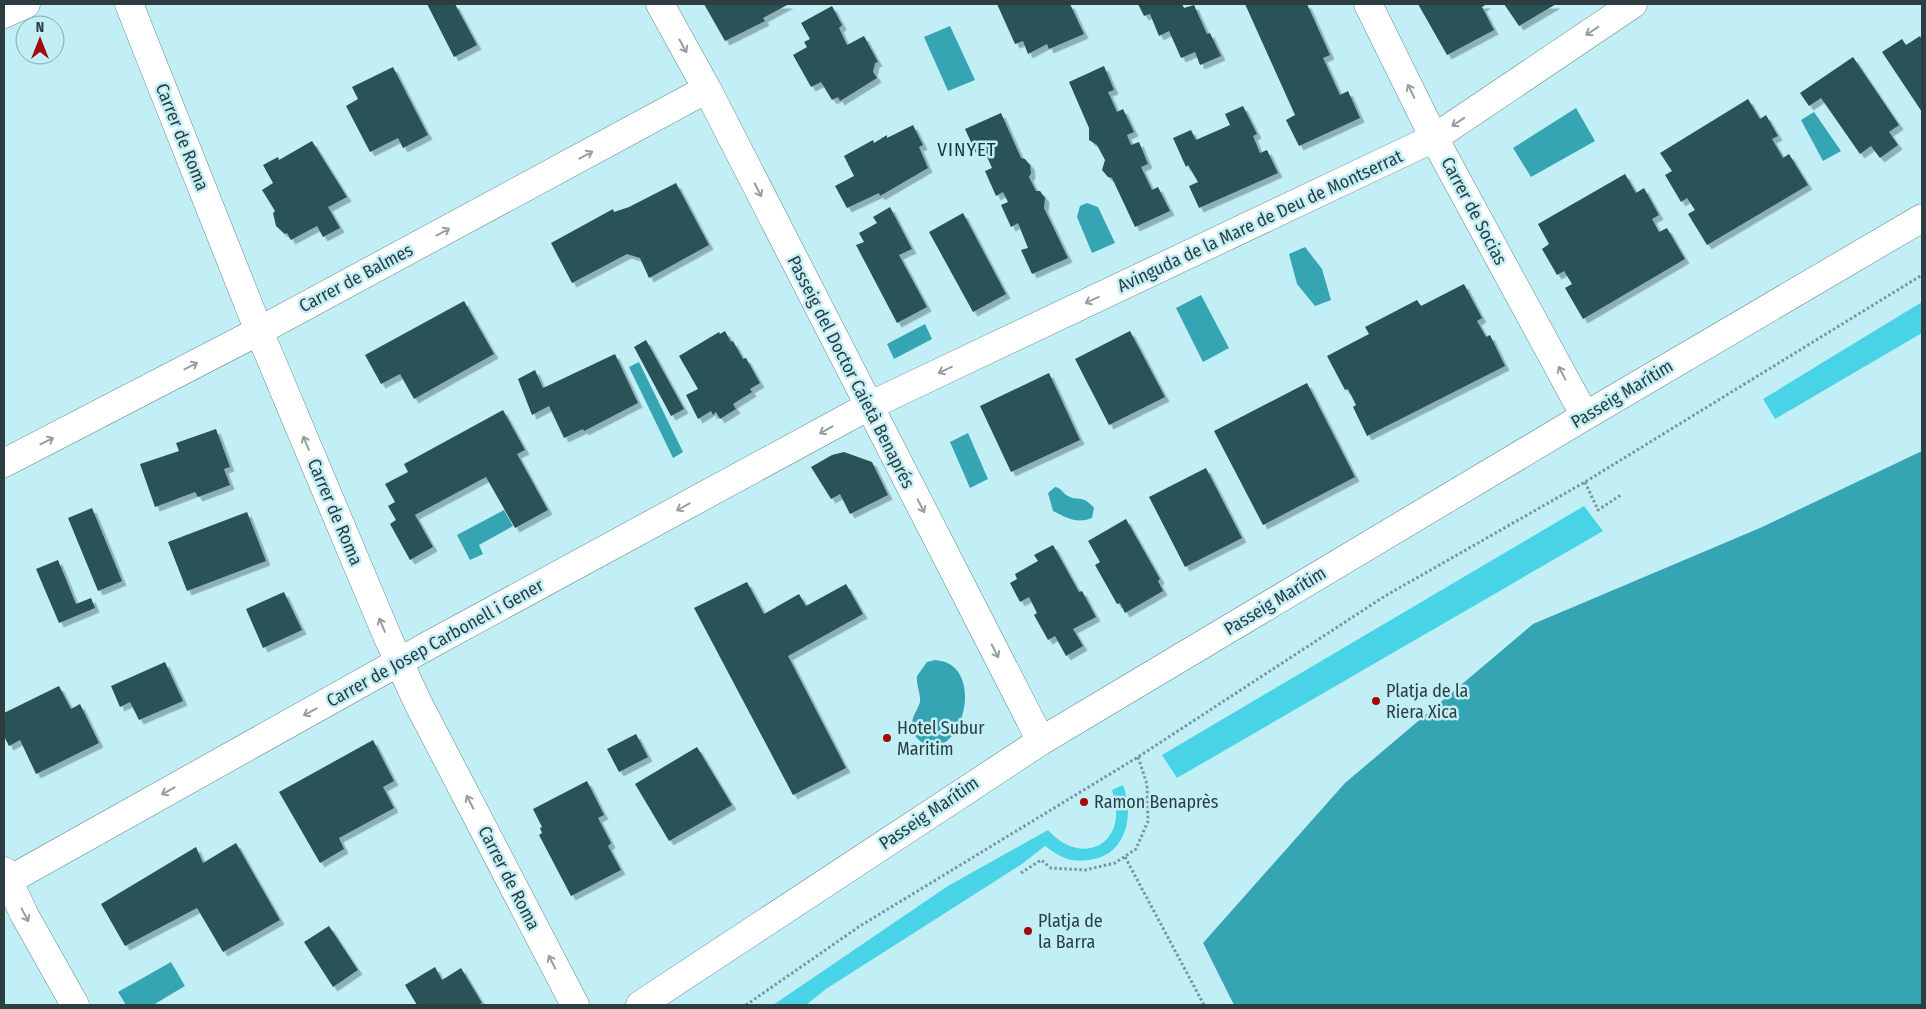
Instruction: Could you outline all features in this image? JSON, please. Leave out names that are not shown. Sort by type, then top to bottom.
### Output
[{"type":"street","points":[[4,14],[26,4]]},
{"type":"street","name":"Carrer de Roma","points":[[129,4],[258,331],[399,662],[575,1005]]},
{"type":"street","name":"Passeig del Doctor Caietà Benaprés","points":[[660,4],[707,90],[1041,741]]},
{"type":"street","name":"Carrer de Socias","points":[[1368,4],[1434,138],[1585,416]]},
{"type":"street","name":"Avinguda de la Mare de Deu de Montserrat","points":[[869,406],[1434,138],[1633,4]]},
{"type":"street","name":"Carrer de Balmes","points":[[4,463],[258,331],[707,90]]},
{"type":"street","name":"Passeig Marítim","points":[[640,1005],[1041,741],[1585,416],[1922,218]]},
{"type":"street","name":"Carrer de Josep Carbonell i Gener","points":[[5,878],[869,406]]},
{"type":"street","points":[[5,878],[75,1005]]},
{"type":"path","points":[[746,1005],[860,926],[1138,756],[1385,596],[1585,482],[1922,275]]},
{"type":"path","points":[[1585,482],[1598,510],[1622,496]]},
{"type":"path","points":[[1021,873],[1041,860],[1051,868],[1085,870],[1114,863],[1136,849],[1148,821],[1147,784],[1138,756]]},
{"type":"path","points":[[1124,857],[1204,1005]]},
{"type":"shaded area","points":[[950,26],[975,80],[948,91],[924,37]]},
{"type":"shaded area","points":[[1576,108],[1595,141],[1531,177],[1513,148]]},
{"type":"shaded area","points":[[1814,112],[1841,151],[1823,161],[1801,120]]},
{"type":"shaded area","points":[[1087,203],[1098,207],[1115,243],[1092,253],[1077,217],[1080,206]]},
{"type":"shaded area","points":[[1305,247],[1322,269],[1331,300],[1315,306],[1297,284],[1289,254]]},
{"type":"shaded area","points":[[1201,295],[1229,348],[1203,362],[1176,308]]},
{"type":"shaded area","points":[[1922,302],[1922,333],[1775,419],[1763,399]]},
{"type":"shaded area","points":[[925,324],[932,339],[894,359],[887,344]]},
{"type":"shaded area","points":[[639,362],[683,452],[673,458],[629,367]]},
{"type":"shaded area","points":[[968,433],[988,479],[970,488],[950,442]]},
{"type":"shaded area","points":[[1922,451],[1922,1005],[1234,1005],[1203,943],[1345,783],[1533,624],[1760,528]]},
{"type":"shaded area","points":[[1055,487],[1072,498],[1087,501],[1094,508],[1092,518],[1077,520],[1053,511],[1048,493]]},
{"type":"shaded area","points":[[1584,506],[1603,531],[1177,778],[1162,755]]},
{"type":"shaded area","points":[[504,510],[513,526],[479,545],[483,554],[470,560],[457,535]]},
{"type":"shaded area","points":[[935,660],[951,665],[961,677],[965,692],[964,709],[958,726],[950,738],[938,745],[921,742],[915,735],[912,727],[920,702],[917,676],[927,662]]},
{"type":"shaded area","points":[[1123,785],[1128,809],[1127,821],[1119,843],[1111,851],[1101,857],[1088,860],[1070,860],[1045,846],[1022,864],[826,989],[806,1005],[773,1005],[948,886],[1048,830],[1061,841],[1075,848],[1088,849],[1100,845],[1109,837],[1115,825],[1116,809],[1112,790]]},
{"type":"shaded area","points":[[171,962],[185,986],[153,1005],[126,1005],[118,992]]},
{"type":"pier","points":[[1202,941],[1234,1005],[1231,1005],[1225,995],[1201,944]]},
{"type":"building","points":[[427,4],[455,4],[477,45],[454,57]]},
{"type":"building","points":[[704,4],[789,4],[763,18],[765,21],[725,41]]},
{"type":"building","points":[[997,4],[1070,4],[1084,34],[1049,49],[1047,44],[1028,54],[1023,41],[1015,44]]},
{"type":"building","points":[[1138,4],[1182,4],[1184,8],[1194,5],[1207,34],[1210,33],[1221,56],[1200,65],[1195,52],[1181,58],[1169,31],[1159,36],[1150,14],[1144,16]]},
{"type":"building","points":[[1245,4],[1307,4],[1330,55],[1323,58],[1340,95],[1348,91],[1360,118],[1299,146],[1286,120],[1295,115]]},
{"type":"building","points":[[1418,4],[1487,4],[1482,7],[1494,30],[1447,55]]},
{"type":"building","points":[[1504,4],[1556,4],[1519,26]]},
{"type":"building","points":[[832,6],[842,25],[839,28],[847,45],[864,36],[878,62],[875,63],[873,72],[877,78],[840,101],[838,97],[832,100],[821,82],[811,87],[793,55],[807,47],[804,42],[810,39],[801,23]]},
{"type":"building","points":[[1920,36],[1922,40],[1922,112],[1882,52],[1902,39],[1906,45]]},
{"type":"building","points":[[1853,57],[1899,125],[1889,132],[1898,145],[1880,158],[1871,146],[1860,154],[1821,98],[1809,106],[1800,93]]},
{"type":"building","points":[[1104,66],[1114,90],[1108,92],[1117,112],[1123,109],[1134,132],[1127,135],[1131,145],[1139,142],[1148,164],[1141,167],[1152,190],[1158,187],[1170,211],[1135,227],[1112,178],[1108,177],[1102,170],[1105,160],[1097,145],[1089,140],[1089,128],[1069,82]]},
{"type":"building","points":[[393,67],[428,135],[403,148],[398,138],[370,152],[346,106],[358,99],[352,87]]},
{"type":"building","points":[[1748,99],[1760,119],[1766,115],[1778,136],[1772,139],[1783,158],[1789,154],[1808,185],[1707,245],[1688,214],[1695,210],[1687,198],[1681,202],[1665,175],[1672,171],[1660,153]]},
{"type":"building","points":[[1243,106],[1257,134],[1253,136],[1260,153],[1267,150],[1278,173],[1199,208],[1189,186],[1198,182],[1188,165],[1186,167],[1173,138],[1191,130],[1196,140],[1230,125],[1225,114]]},
{"type":"building","points":[[1001,113],[1021,158],[1025,159],[1030,165],[1031,173],[1029,177],[1036,191],[1040,191],[1045,198],[1044,208],[1068,258],[1032,274],[1021,250],[1028,248],[1018,223],[1011,227],[1001,205],[1008,202],[1003,192],[996,196],[985,171],[992,168],[984,150],[976,153],[965,129]]},
{"type":"building","points":[[913,125],[923,145],[919,147],[928,168],[880,196],[879,193],[847,208],[835,186],[854,176],[844,156],[873,140],[874,143],[887,135],[887,138]]},
{"type":"building","points":[[312,141],[347,197],[328,207],[340,228],[323,237],[317,226],[291,240],[287,233],[285,234],[276,226],[273,213],[275,211],[262,190],[273,183],[263,165],[278,157],[279,160]]},
{"type":"building","points":[[1625,174],[1636,193],[1644,188],[1659,215],[1652,219],[1659,232],[1667,228],[1685,259],[1583,319],[1565,288],[1572,284],[1564,271],[1557,275],[1542,249],[1549,244],[1538,224]]},
{"type":"building","points":[[676,183],[709,245],[649,278],[640,258],[627,254],[572,283],[551,243],[613,209],[614,212],[629,207]]},
{"type":"building","points":[[890,207],[912,249],[899,255],[927,307],[897,323],[856,245],[864,242],[859,233],[877,223],[873,217]]},
{"type":"building","points":[[963,213],[1006,294],[973,312],[929,232]]},
{"type":"building","points":[[1464,284],[1482,318],[1477,321],[1486,337],[1490,335],[1505,366],[1367,436],[1353,407],[1356,405],[1348,389],[1345,390],[1327,356],[1369,334],[1365,327],[1417,300],[1421,306]]},
{"type":"building","points":[[464,301],[494,354],[414,399],[400,374],[381,384],[365,355]]},
{"type":"building","points":[[725,331],[743,359],[746,358],[760,383],[750,389],[752,392],[733,404],[736,409],[720,419],[716,412],[713,415],[711,411],[698,419],[686,395],[698,389],[679,356],[719,332],[720,334]]},
{"type":"building","points":[[1130,331],[1165,397],[1109,425],[1075,359]]},
{"type":"building","points":[[646,340],[684,409],[671,416],[634,347]]},
{"type":"building","points":[[615,354],[638,403],[584,431],[583,429],[564,438],[549,406],[532,415],[518,379],[535,370],[543,388]]},
{"type":"building","points":[[1049,373],[1080,440],[1011,472],[980,406]]},
{"type":"building","points":[[1307,383],[1355,477],[1263,525],[1214,431]]},
{"type":"building","points":[[503,410],[525,450],[517,454],[548,510],[515,528],[486,477],[415,515],[433,547],[410,560],[390,524],[396,520],[388,506],[395,502],[385,484],[408,472],[404,464]]},
{"type":"building","points":[[216,429],[230,467],[224,469],[230,485],[198,497],[195,492],[155,507],[140,464],[179,451],[176,443]]},
{"type":"building","points":[[844,452],[872,462],[888,495],[850,514],[840,494],[831,499],[811,467],[832,455]]},
{"type":"building","points":[[1206,468],[1242,538],[1185,567],[1149,497]]},
{"type":"building","points":[[92,508],[122,581],[98,591],[68,518]]},
{"type":"building","points":[[247,512],[266,561],[187,591],[168,542]]},
{"type":"building","points":[[1126,519],[1160,579],[1158,581],[1163,591],[1125,613],[1120,603],[1117,604],[1095,565],[1100,562],[1088,541]]},
{"type":"building","points":[[1053,545],[1079,592],[1082,591],[1096,617],[1073,629],[1083,646],[1066,656],[1055,636],[1048,640],[1034,615],[1037,613],[1029,597],[1020,602],[1010,583],[1017,579],[1015,574],[1038,561],[1034,555]]},
{"type":"building","points":[[58,560],[76,604],[91,598],[95,608],[59,623],[36,569]]},
{"type":"building","points":[[747,582],[764,614],[799,594],[806,606],[846,584],[863,614],[788,656],[846,768],[793,795],[694,608]]},
{"type":"building","points":[[284,592],[302,630],[263,648],[246,609]]},
{"type":"building","points":[[165,662],[183,701],[139,720],[130,702],[120,707],[111,686]]},
{"type":"building","points":[[59,686],[71,709],[80,704],[99,743],[36,774],[20,740],[9,746],[4,736],[4,713]]},
{"type":"building","points":[[636,734],[648,757],[619,772],[607,749]]},
{"type":"building","points":[[373,740],[394,781],[383,787],[394,808],[339,838],[344,849],[320,863],[279,792]]},
{"type":"building","points":[[697,747],[732,805],[669,841],[635,784]]},
{"type":"building","points":[[587,781],[604,815],[598,818],[611,843],[608,846],[621,870],[571,896],[539,835],[542,833],[540,828],[542,827],[533,809]]},
{"type":"building","points":[[236,843],[280,920],[223,952],[197,908],[125,946],[101,904],[196,847],[203,863]]},
{"type":"building","points":[[329,926],[358,970],[333,987],[304,942]]},
{"type":"building","points":[[435,967],[442,980],[461,968],[482,1003],[477,1005],[417,1005],[405,985]]},
{"type":"place","name":"Platja de la Riera Xica","points":[[1376,701]]},
{"type":"place","name":"Hotel Subur Maritim","points":[[887,738]]},
{"type":"place","name":"Ramon Benaprès","points":[[1084,802]]},
{"type":"place","name":"Platja de la Barra","points":[[1028,931]]},
{"type":"district","name":"VINYET","points":[[967,149]]}]
